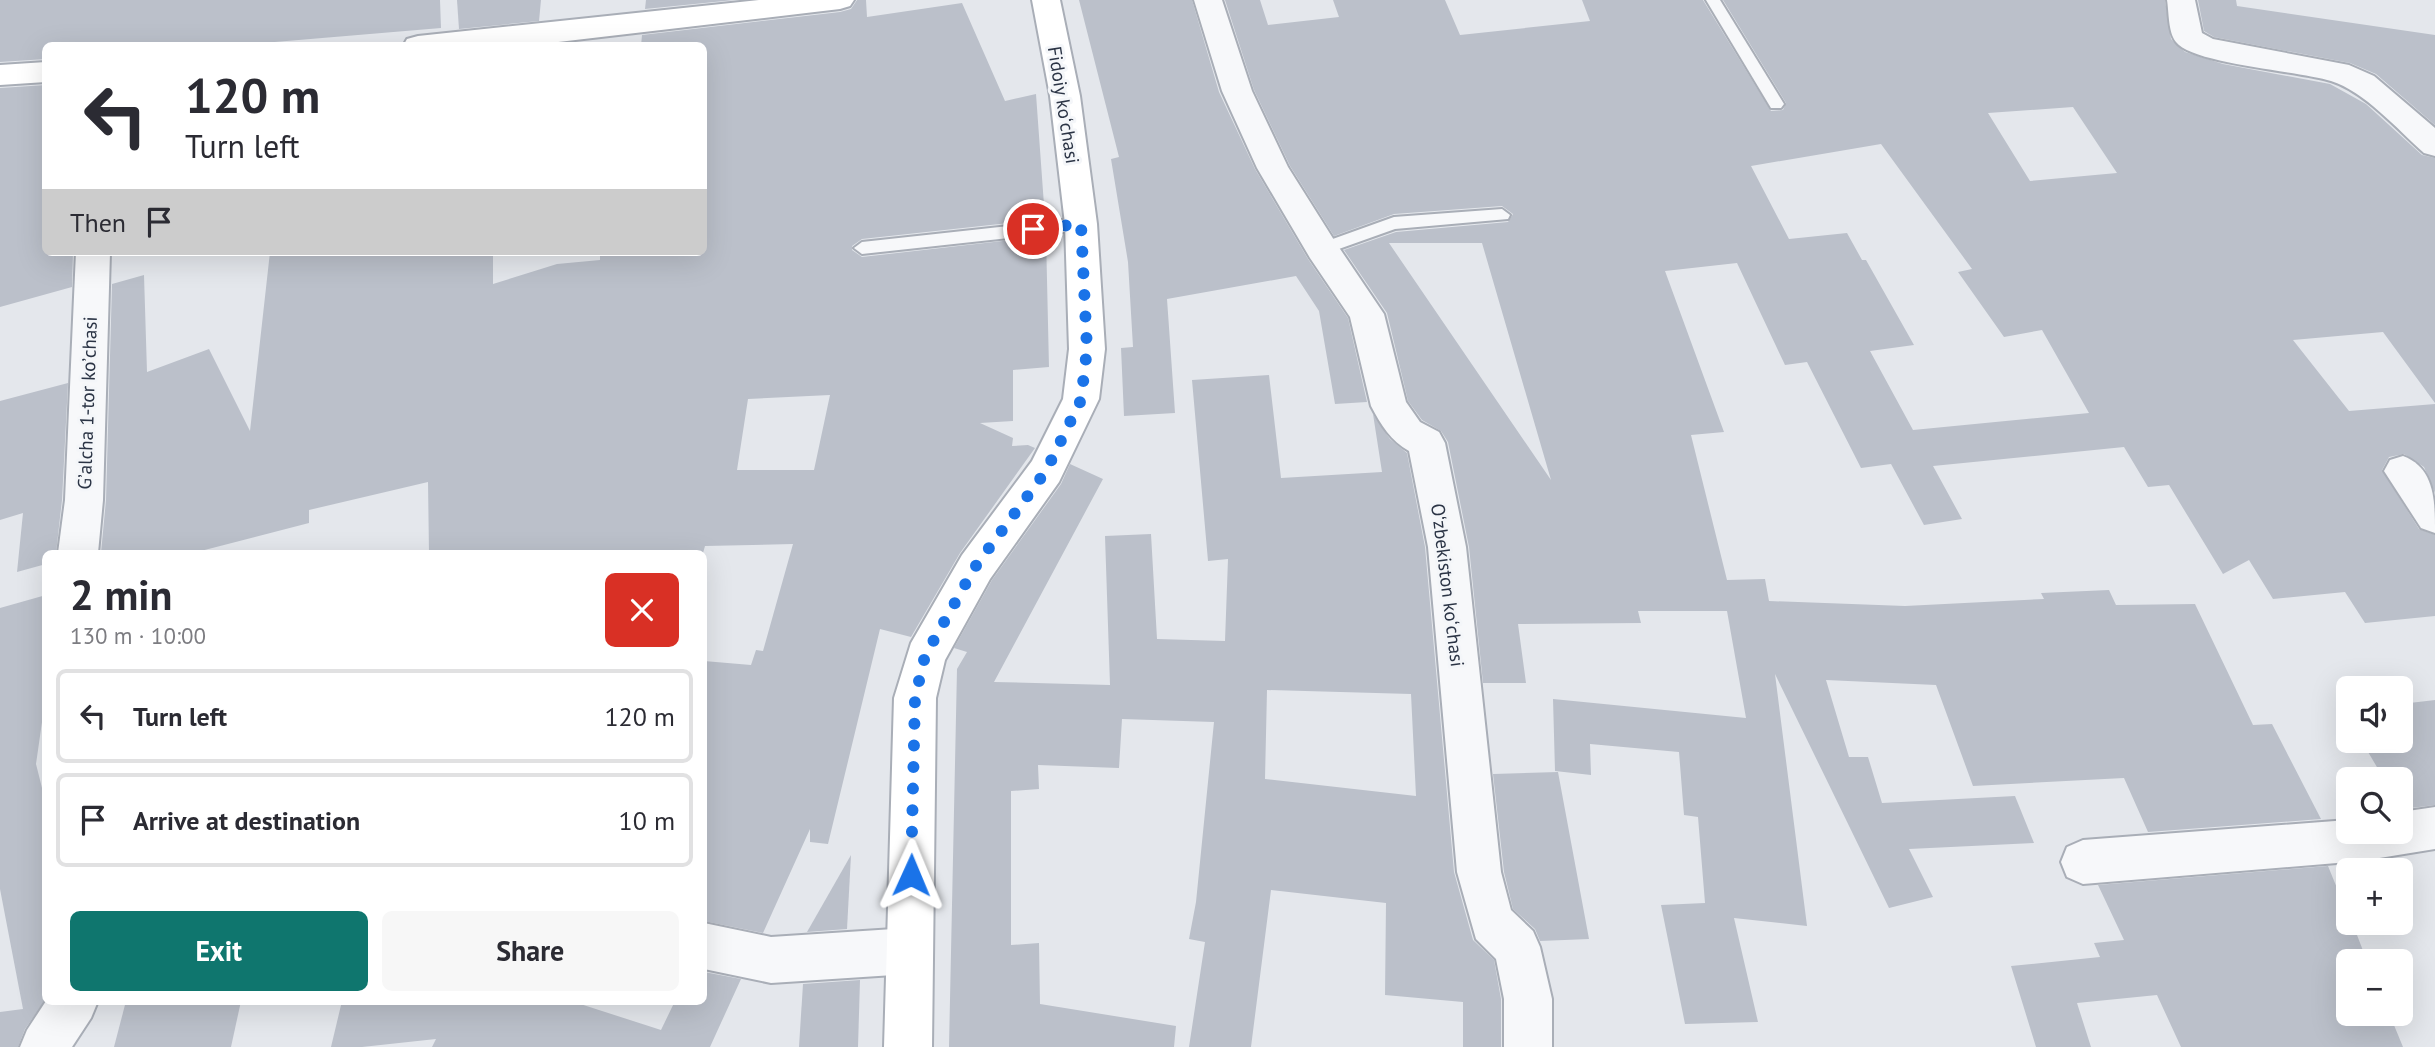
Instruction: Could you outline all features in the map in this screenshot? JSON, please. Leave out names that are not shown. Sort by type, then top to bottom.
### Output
[{"type":"street","points":[[468,42],[840,0]]},
{"type":"street","name":"Fidoiy koʻchasi","points":[[908,1047],[915,698],[925,656],[975,567],[1046,471],[1081,400],[1087,349],[1081,224],[1065,96],[1046,0]]},
{"type":"street","name":"Oʻzbekiston koʻchasi","points":[[1208,0],[1237,91],[1273,168],[1322,249],[1367,314],[1389,406],[1407,432],[1426,443],[1447,547],[1479,872],[1492,923],[1517,947],[1528,999],[1528,1047]]},
{"type":"street","points":[[2181,0],[2188,38],[2205,47],[2338,72],[2363,83],[2435,145]]},
{"type":"street","points":[[0,75],[42,72]]},
{"type":"street","name":"Gʼalcha 1-tor koʼchasi","points":[[78,550],[83,500],[93,256]]},
{"type":"street","points":[[2403,471],[2435,517]]},
{"type":"street","points":[[2083,862],[2361,840],[2435,828]]},
{"type":"street","points":[[707,947],[771,960],[909,951]]},
{"type":"street","points":[[44,1047],[71,1005]]},
{"type":"lane","points":[[1713,0],[1776,104]]},
{"type":"lane","points":[[1322,249],[1394,223],[1502,215]]},
{"type":"lane","points":[[862,248],[1081,224]]},
{"type":"building","points":[[0,0],[440,0],[441,28],[275,42],[42,42],[42,59],[0,62]]},
{"type":"building","points":[[457,0],[541,0],[539,21],[459,29]]},
{"type":"building","points":[[646,0],[734,0],[645,9]]},
{"type":"building","points":[[857,0],[866,0],[867,17],[962,3],[1005,101],[1036,94],[1045,219],[862,239],[852,246],[852,250],[862,257],[1046,236],[1049,367],[1013,370],[1013,421],[980,423],[1013,438],[1012,446],[1028,445],[1035,448],[960,553],[911,637],[880,629],[828,844],[810,842],[810,829],[763,933],[707,922],[707,661],[751,665],[756,650],[763,651],[793,544],[705,546],[704,550],[429,550],[428,482],[309,510],[309,523],[205,550],[101,550],[106,500],[112,284],[144,275],[147,372],[209,349],[250,431],[270,256],[493,256],[493,284],[557,264],[600,260],[600,256],[707,256],[707,42],[641,42],[642,35],[851,9]],"holes":[[[830,395],[814,470],[737,470],[748,399]]]},
{"type":"building","points":[[1079,0],[1192,0],[1219,92],[1255,169],[1308,259],[1348,318],[1367,402],[1335,404],[1319,311],[1296,276],[1167,299],[1175,413],[1124,416],[1121,348],[1133,347],[1128,262],[1111,159],[1119,157]]},
{"type":"building","points":[[1225,0],[1260,0],[1268,25],[1339,17],[1333,0],[1445,0],[1460,35],[1590,21],[1582,0],[1703,0],[1771,111],[1783,110],[1786,103],[1723,0],[2165,0],[2171,39],[2185,52],[2223,64],[2330,84],[2366,104],[2422,155],[2435,158],[2435,403],[2383,332],[2293,340],[2349,411],[2435,404],[2435,493],[2424,467],[2404,454],[2389,457],[2382,470],[2419,529],[2435,535],[2435,616],[2365,623],[2345,592],[2273,599],[2249,560],[2223,574],[2169,485],[2148,487],[2124,447],[1933,466],[1962,519],[1924,525],[1891,464],[1861,468],[1807,362],[1785,365],[1737,263],[1665,271],[1724,432],[1691,435],[1727,580],[1765,579],[1769,601],[1905,606],[2044,599],[2041,593],[2109,590],[2116,605],[2195,604],[2253,725],[2272,724],[2321,819],[2148,832],[2124,778],[1973,786],[1936,685],[1826,680],[1849,757],[1868,757],[1882,803],[2015,796],[2034,843],[1909,849],[1933,897],[1889,908],[1775,674],[1807,926],[1734,918],[1758,1022],[1685,1024],[1661,905],[1705,903],[1698,817],[1684,815],[1679,752],[1590,744],[1591,775],[1555,771],[1553,699],[1746,718],[1727,611],[1638,611],[1641,623],[1518,624],[1526,683],[1483,683],[1469,547],[1448,442],[1441,431],[1422,420],[1408,401],[1387,313],[1344,250],[1396,232],[1508,222],[1513,214],[1502,206],[1394,214],[1334,236],[1290,166],[1254,90]],"holes":[[[2073,107],[2117,173],[2030,181],[1988,113]],[[1881,144],[1972,269],[1958,272],[2004,337],[2042,330],[2089,413],[1913,430],[1870,351],[1914,345],[1866,260],[1862,260],[1847,233],[1789,239],[1751,166]],[[1389,243],[1482,243],[1551,480]]]},
{"type":"building","points":[[2198,0],[2236,0],[2237,6],[2435,35],[2435,125],[2376,74],[2350,63],[2214,37],[2204,31]]},
{"type":"building","points":[[42,85],[42,256],[73,256],[72,287],[0,307],[0,88]]},
{"type":"building","points":[[1269,375],[1281,478],[1382,472],[1373,414],[1390,439],[1407,453],[1425,547],[1454,872],[1473,940],[1494,960],[1501,999],[1501,1047],[1463,1047],[1463,1002],[1385,995],[1386,903],[1271,890],[1251,1047],[1189,1047],[1205,942],[1189,939],[1196,902],[1214,722],[1122,719],[1119,768],[1038,765],[1039,789],[1011,791],[1011,945],[1039,943],[1040,1004],[1176,1026],[1174,1047],[949,1047],[957,669],[967,652],[954,648],[992,580],[1061,484],[1070,464],[1103,479],[994,682],[1110,685],[1105,536],[1151,534],[1157,639],[1225,641],[1228,559],[1208,561],[1192,380]],"holes":[[[1267,690],[1411,694],[1416,796],[1265,779]]]},
{"type":"building","points":[[68,383],[62,500],[56,550],[42,550],[42,565],[17,572],[23,513],[0,520],[0,401]]},
{"type":"building","points":[[42,596],[42,722],[36,764],[42,788],[42,1005],[25,1029],[18,1047],[0,1047],[0,1012],[23,1009],[0,889],[0,608]]},
{"type":"building","points":[[2435,700],[2435,805],[2413,808],[2413,767],[2377,767],[2369,753],[2413,753],[2413,703]]},
{"type":"building","points":[[1558,772],[1589,939],[1540,941],[1535,929],[1513,909],[1504,872],[1493,774]]},
{"type":"building","points":[[851,855],[847,929],[807,932]]},
{"type":"building","points":[[2328,866],[2336,886],[2336,935],[2357,935],[2362,949],[2336,949],[2336,1026],[2394,1026],[2403,1047],[2181,1047],[2157,995],[2077,1003],[2091,1047],[2036,1047],[2011,966],[2100,957],[2094,943],[2124,940],[2098,885]]},
{"type":"building","points":[[707,973],[741,979],[710,1047],[432,1047],[436,1039],[362,1047],[331,1047],[341,1005],[583,1005],[661,1030],[673,1005],[707,1005]]},
{"type":"building","points":[[860,980],[858,1047],[799,1047],[803,984]]},
{"type":"building","points":[[125,1005],[240,1005],[231,1047],[114,1047]]},
{"type":"route","points":[[911,875],[915,698],[925,656],[975,567],[1046,471],[1081,400],[1087,349],[1081,224],[1033,229]]}]
